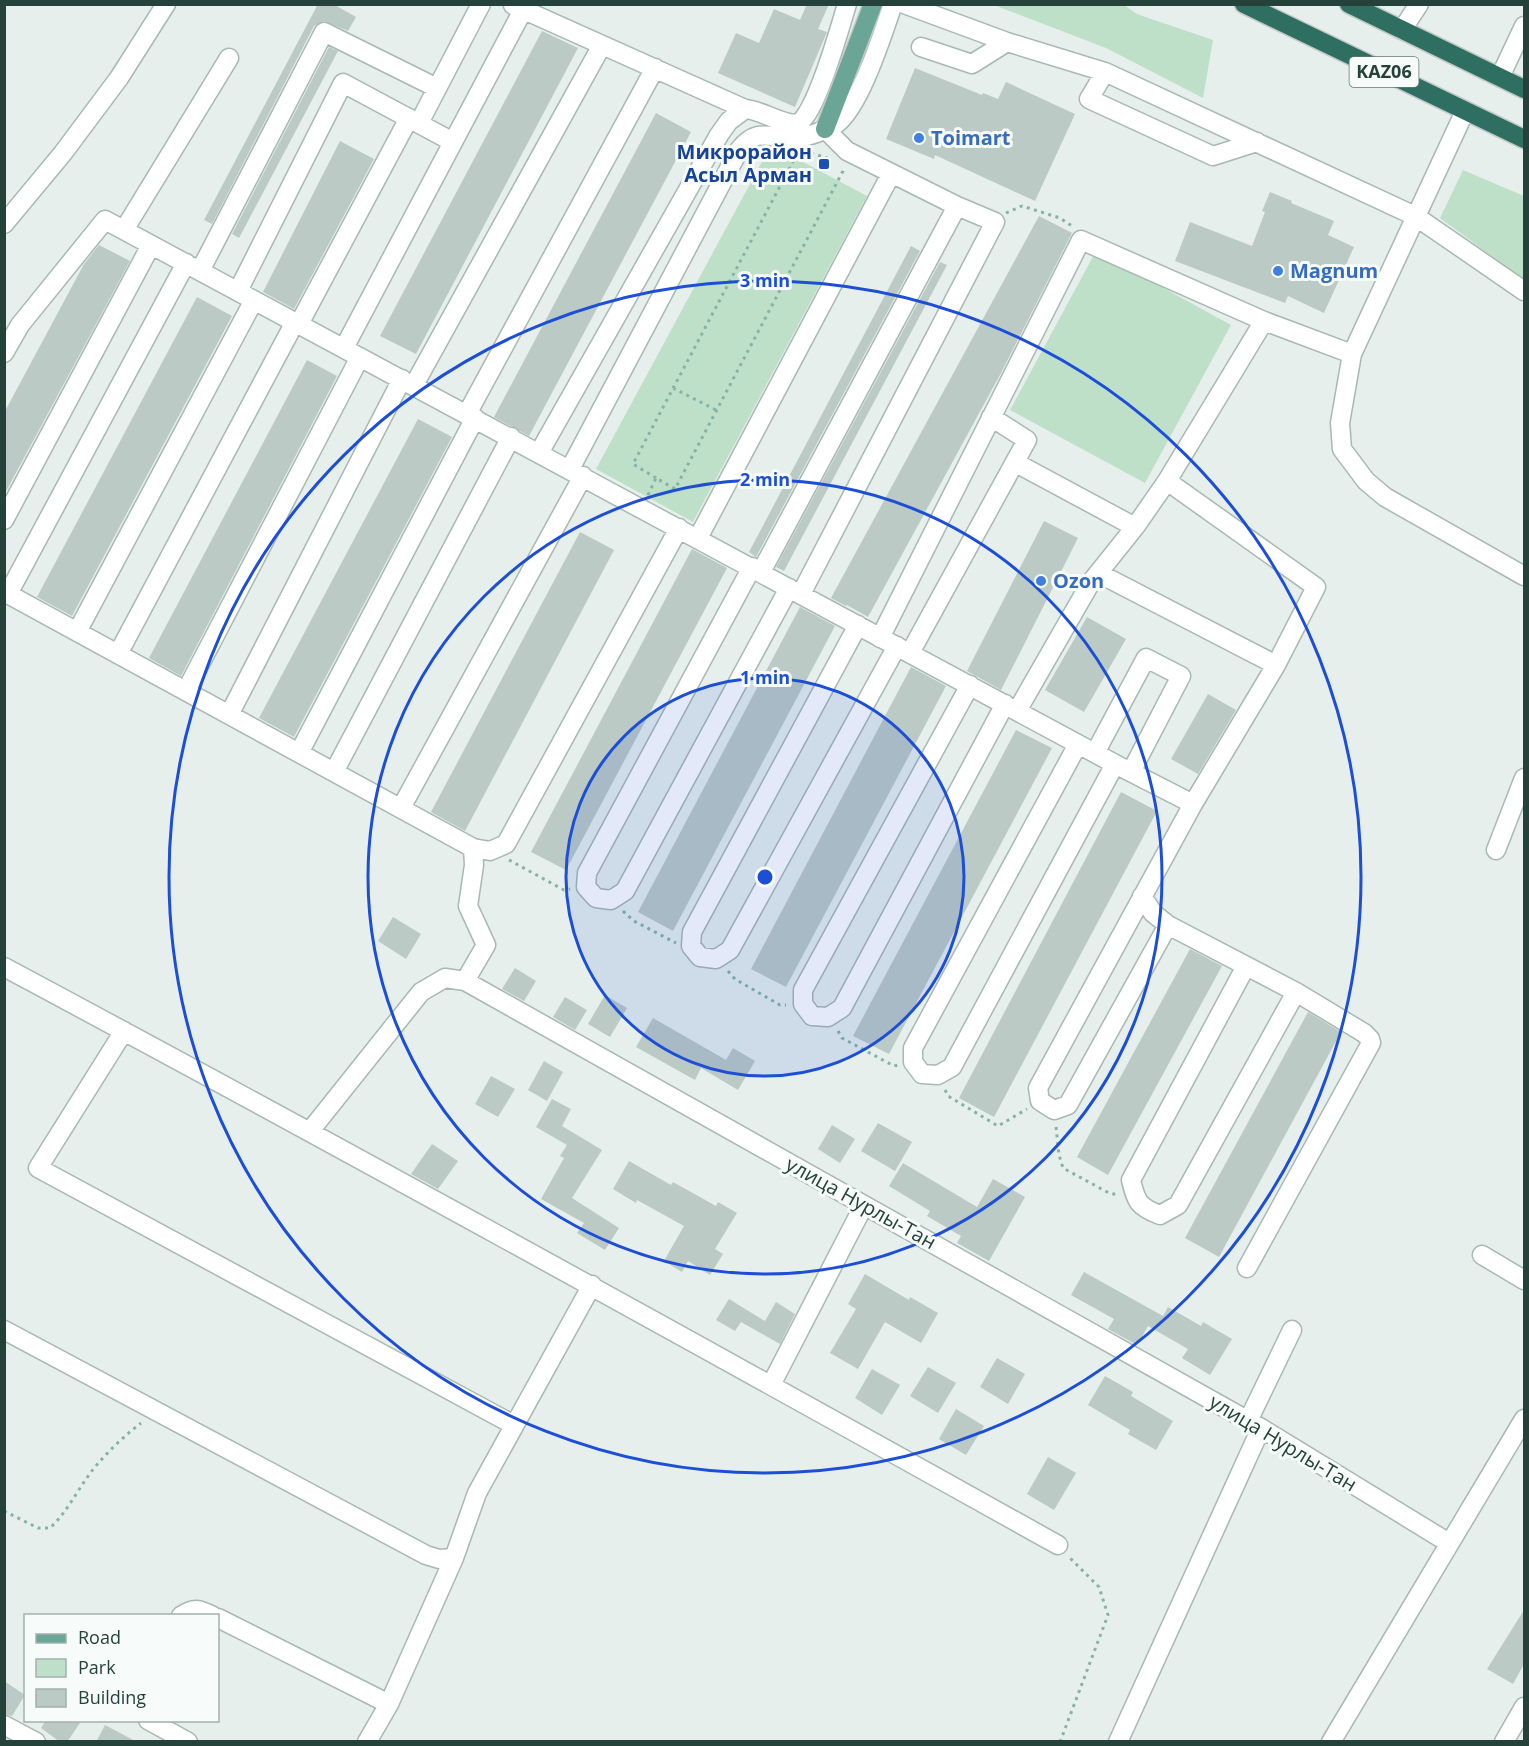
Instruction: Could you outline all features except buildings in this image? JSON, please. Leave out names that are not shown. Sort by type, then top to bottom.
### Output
[{"type":"highway","name":"KАZ06","points":[[1244,4],[1524,139]]},
{"type":"highway","name":"KАZ06","points":[[1349,4],[1524,89]]},
{"type":"main road","points":[[825,129],[873,4]]},
{"type":"street","points":[[4,224],[63,153],[112,87],[166,4]]},
{"type":"street","points":[[118,654],[297,323],[414,121],[437,88],[481,4]]},
{"type":"street","points":[[186,691],[517,7],[745,109],[752,109],[790,123],[798,123],[805,117],[814,102],[847,4]]},
{"type":"street","points":[[401,808],[576,473],[739,150],[751,137],[761,135],[797,138],[837,123],[864,84],[894,4]]},
{"type":"street","points":[[903,4],[1007,42],[1105,72],[1257,142],[1415,216],[1524,291]]},
{"type":"street","points":[[1402,30],[1419,4]]},
{"type":"street","points":[[1500,77],[1524,26]]},
{"type":"street","points":[[437,88],[324,32],[193,267],[6,593],[473,848],[492,850],[506,844],[679,528]]},
{"type":"street","points":[[921,47],[972,64],[1007,42]]},
{"type":"street","points":[[229,715],[408,382],[602,45]]},
{"type":"street","points":[[124,230],[229,58]]},
{"type":"street","points":[[299,753],[471,416],[655,68]]},
{"type":"street","points":[[1105,72],[1089,99],[1213,156],[1257,142]]},
{"type":"street","points":[[77,632],[246,295],[343,83],[453,142]]},
{"type":"street","points":[[539,453],[719,135],[729,121],[745,109]]},
{"type":"street","points":[[1465,111],[1352,354],[1340,423],[1342,448],[1366,481],[1385,497],[1524,576]]},
{"type":"street","points":[[825,129],[844,157],[891,174],[995,222],[795,591],[625,891],[611,900],[596,898],[586,887],[587,873],[957,206]]},
{"type":"street","points":[[698,538],[891,174]]},
{"type":"street","points":[[4,353],[20,325],[105,220],[1193,804]]},
{"type":"street","points":[[880,638],[1081,240],[1264,321],[1352,354]]},
{"type":"street","points":[[4,520],[151,245]]},
{"type":"street","points":[[970,686],[803,990],[803,1004],[812,1016],[828,1017],[842,1008],[1011,707],[1091,582],[1135,527],[1167,481],[1264,321]]},
{"type":"street","points":[[858,625],[692,932],[691,946],[700,957],[716,959],[730,950],[903,650],[1016,463],[1028,440],[991,417]]},
{"type":"street","points":[[334,772],[510,437]]},
{"type":"street","points":[[1016,463],[1135,527]]},
{"type":"street","points":[[1167,481],[1316,587],[1276,665],[1193,804],[1038,1088],[1047,1106],[1068,1104],[1168,925]]},
{"type":"street","points":[[1098,573],[1276,665]]},
{"type":"street","points":[[1078,744],[913,1048],[913,1062],[922,1074],[938,1075],[952,1066],[1123,768],[1181,676],[1146,658],[1095,753]]},
{"type":"street","points":[[1496,850],[1524,778]]},
{"type":"street","points":[[310,1131],[421,992],[445,978],[465,981],[486,945],[468,906],[474,865],[473,848]]},
{"type":"street","points":[[1142,896],[1153,912],[1168,925],[1296,992],[1369,1036],[1371,1043],[1247,1268]]},
{"type":"street","points":[[1246,966],[1131,1180],[1135,1197],[1144,1210],[1160,1215],[1178,1205],[1296,992]]},
{"type":"street","points":[[7,973],[124,1031],[310,1131],[592,1285],[1058,1545]]},
{"type":"street","name":"улица Нурлы-Тан","points":[[465,981],[1254,1424],[1449,1543]]},
{"type":"street","points":[[124,1031],[38,1168],[514,1425]]},
{"type":"street","points":[[771,1385],[864,1205]]},
{"type":"street","points":[[1482,1255],[1524,1280]]},
{"type":"street","points":[[367,1742],[388,1704],[454,1558],[477,1493],[592,1285]]},
{"type":"street","points":[[4,1330],[426,1555],[439,1559],[454,1558]]},
{"type":"street","points":[[1118,1742],[1292,1330]]},
{"type":"street","points":[[1331,1742],[1524,1419]]},
{"type":"street","points":[[184,1614],[198,1608],[209,1614]]},
{"type":"street","points":[[219,1619],[388,1704]]},
{"type":"street","points":[[1504,1742],[1524,1707]]},
{"type":"street","points":[[152,1722],[188,1742]]},
{"type":"street","points":[[4,1725],[36,1742]]},
{"type":"path","points":[[800,149],[633,464],[675,489],[843,171],[844,157],[810,153]]},
{"type":"path","points":[[995,222],[1006,213],[1023,206],[1060,218],[1074,227],[1081,240]]},
{"type":"path","points":[[673,388],[718,411]]},
{"type":"path","points":[[642,508],[656,478]]},
{"type":"path","points":[[492,850],[564,890],[586,887]]},
{"type":"path","points":[[611,900],[634,921],[673,943],[691,946]]},
{"type":"path","points":[[716,959],[735,979],[780,1005],[803,1004]]},
{"type":"path","points":[[828,1017],[842,1038],[894,1066],[913,1062]]},
{"type":"path","points":[[938,1075],[948,1096],[998,1126],[1047,1106],[1063,1168],[1109,1193],[1135,1197]]},
{"type":"path","points":[[4,1511],[38,1528],[50,1528],[62,1518],[92,1471],[126,1435],[156,1410]]},
{"type":"path","points":[[1058,1545],[1098,1587],[1108,1615],[1060,1742]]},
{"type":"green space","points":[[994,5],[1124,5],[1137,14],[1213,40],[1203,98],[1106,48]]},
{"type":"green space","points":[[771,145],[867,196],[693,522],[596,469]]},
{"type":"green space","points":[[1463,170],[1524,196],[1524,280],[1440,218]]},
{"type":"green space","points":[[1096,251],[1231,325],[1145,483],[1010,410]]},
{"type":"place","name":"Toimart","points":[[919,138]]},
{"type":"place","name":"Микрорайон Асыл Арман","points":[[824,164]]},
{"type":"place","name":"Magnum","points":[[1278,271]]},
{"type":"place","name":"Ozon","points":[[1041,581]]}]
